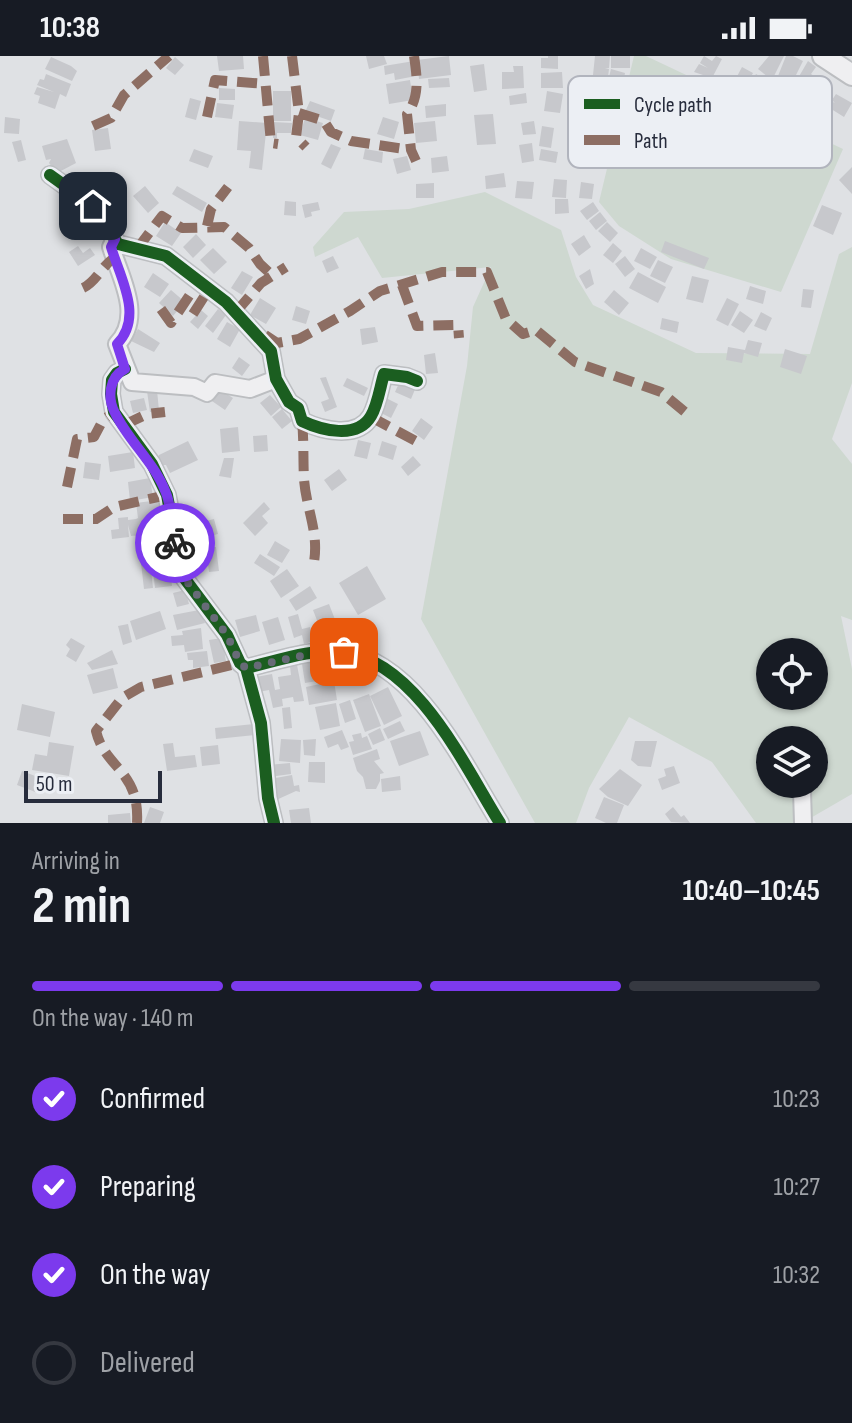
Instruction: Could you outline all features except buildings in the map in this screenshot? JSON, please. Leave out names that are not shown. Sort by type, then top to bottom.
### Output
[{"type":"street","points":[[823,56],[852,75]]},
{"type":"street","points":[[50,175],[93,206],[118,244],[166,256],[226,302],[271,351],[276,379],[289,402],[298,408],[302,421],[331,432],[361,427],[371,417],[384,374],[417,381]]},
{"type":"street","points":[[115,239],[111,247],[124,276],[130,314],[125,336],[117,344],[132,382],[194,387],[207,393],[215,383],[250,389],[276,379]]},
{"type":"street","points":[[125,369],[112,380],[114,412],[152,464],[167,495],[182,575],[227,635],[240,663],[246,668],[261,723],[268,798],[274,823]]},
{"type":"street","points":[[246,668],[319,652],[344,652],[369,659],[392,673],[434,716],[474,776],[500,823]]},
{"type":"street","points":[[802,798],[803,823]]},
{"type":"shaded area","points":[[634,56],[646,56],[688,76],[629,76]]},
{"type":"shaded area","points":[[832,144],[843,149],[781,292],[671,259],[619,226],[599,202],[607,168],[832,168]]},
{"type":"shaded area","points":[[485,192],[561,230],[576,277],[593,305],[696,353],[810,354],[839,254],[852,247],[852,383],[832,439],[852,464],[852,620],[841,616],[852,669],[852,794],[802,823],[756,823],[712,762],[629,717],[589,788],[576,823],[535,823],[421,619],[467,366],[473,307],[491,267],[382,278],[358,237],[315,257],[313,247],[344,212],[409,209]]},
{"type":"marked path","points":[[93,126],[111,118],[124,95],[169,56]]},
{"type":"marked path","points":[[263,56],[271,143],[278,144]]},
{"type":"marked path","points":[[292,56],[299,113],[296,137],[306,147]]},
{"type":"marked path","points":[[414,56],[416,93],[407,114],[411,150],[416,161]]},
{"type":"marked path","points":[[207,117],[215,80],[266,84]]},
{"type":"marked path","points":[[299,113],[324,121],[331,132],[351,141],[411,150]]},
{"type":"marked path","points":[[207,226],[211,209],[228,187]]},
{"type":"marked path","points":[[137,249],[162,216],[182,228],[224,227],[249,248],[273,276]]},
{"type":"marked path","points":[[83,288],[114,258]]},
{"type":"marked path","points":[[236,312],[261,283],[286,267]]},
{"type":"marked path","points":[[265,335],[277,343],[299,339],[380,291],[442,272],[487,272],[506,319],[523,334],[536,330],[575,362],[661,392],[685,412]]},
{"type":"marked path","points":[[161,309],[171,323],[199,281]]},
{"type":"marked path","points":[[402,285],[417,326],[458,325],[459,338]]},
{"type":"marked path","points":[[193,314],[209,289]]},
{"type":"marked path","points":[[67,487],[77,439],[94,437],[103,420],[114,412]]},
{"type":"marked path","points":[[124,425],[147,414],[165,412]]},
{"type":"marked path","points":[[371,417],[423,445]]},
{"type":"marked path","points":[[302,421],[304,479],[314,530],[314,562]]},
{"type":"marked path","points":[[63,519],[96,519],[114,507],[167,495]]},
{"type":"marked path","points":[[137,823],[133,792],[100,744],[96,731],[122,698],[141,687],[240,663]]},
{"type":"cycle path","points":[[50,175],[93,206],[118,244],[166,256],[226,302],[271,351],[276,379],[289,402],[298,408],[302,421],[328,430],[357,428],[371,416],[384,374],[417,381]]},
{"type":"cycle path","points":[[125,369],[112,380],[114,412],[152,464],[167,495],[182,575],[227,635],[240,663],[246,668],[261,723],[268,798],[274,823]]},
{"type":"cycle path","points":[[246,668],[331,651],[370,660],[394,675],[436,720],[500,823]]},
{"type":"way so far","points":[[175,543],[182,575],[227,635],[240,663],[246,668],[319,652],[344,652]]},
{"type":"route","points":[[93,206],[115,239],[111,247],[124,276],[130,314],[125,336],[117,344],[125,369],[112,380],[114,412],[152,464],[167,495],[175,543]]}]
